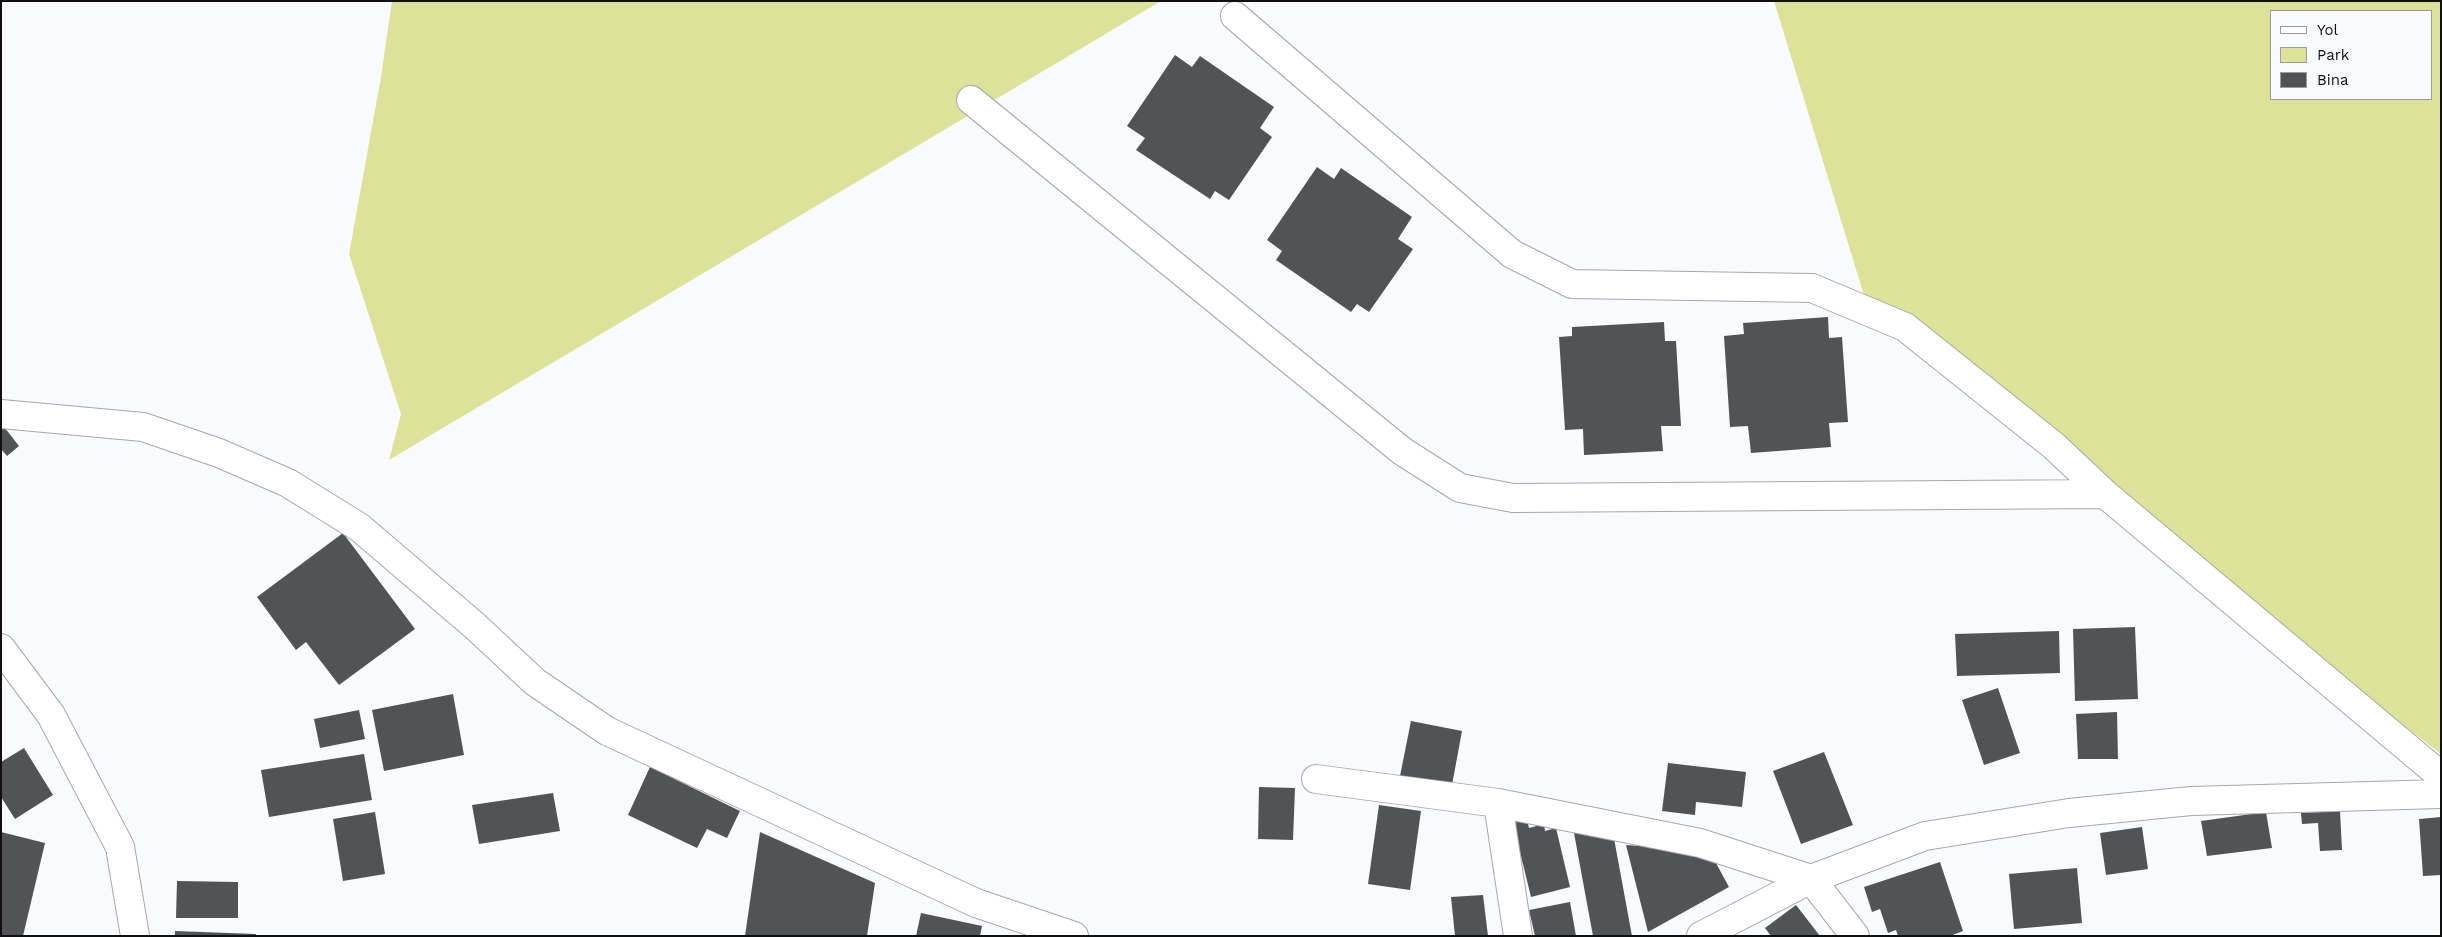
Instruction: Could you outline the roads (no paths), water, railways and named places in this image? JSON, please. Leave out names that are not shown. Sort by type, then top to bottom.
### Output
[{"type":"street","points":[[1235,16],[1512,254],[1572,284],[1812,288],[1905,327],[2054,446],[2105,494],[2441,776]]},
{"type":"street","points":[[971,100],[1402,451],[1460,488],[1513,498],[2105,494]]},
{"type":"street","points":[[1,414],[142,427],[219,453],[288,483],[359,527],[475,626],[534,682],[607,731],[976,903],[1074,936]]},
{"type":"street","points":[[1,648],[51,715],[120,847],[135,936]]},
{"type":"street","points":[[1316,779],[1498,803],[1700,843],[1811,879],[1856,936]]},
{"type":"street","points":[[1701,936],[1811,879],[1925,836],[2069,813],[2191,802],[2441,794]]},
{"type":"street","points":[[1498,803],[1518,936]]}]
